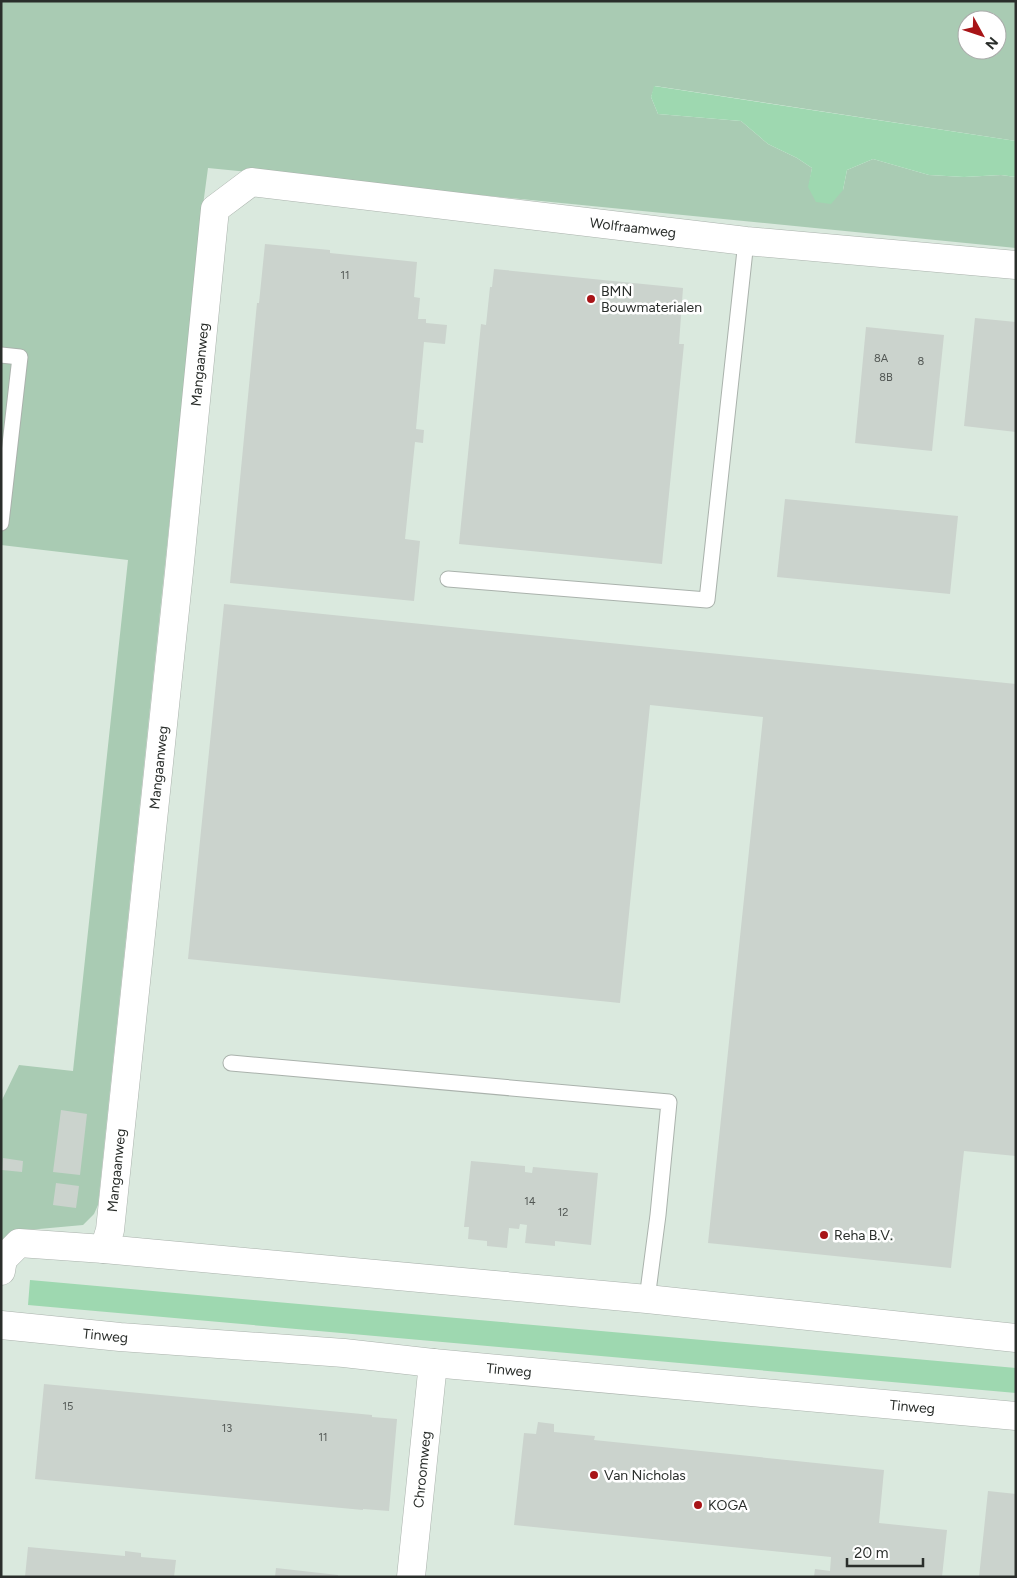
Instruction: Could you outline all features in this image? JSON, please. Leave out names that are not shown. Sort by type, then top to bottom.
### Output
[{"type":"street","name":"Wolfraamweg","points":[[251,182],[746,241],[1016,265]]},
{"type":"street","name":"Mangaanweg","points":[[104,1249],[110,1230],[215,209],[251,182]]},
{"type":"street","points":[[1,1271],[2,1258],[8,1247],[19,1243],[648,1298],[1016,1338]]},
{"type":"street","name":"Tinweg","points":[[1,1325],[120,1337],[344,1354],[1016,1416]]},
{"type":"street","name":"Chroomweg","points":[[411,1577],[433,1363]]},
{"type":"lane","points":[[448,578],[707,600],[746,241]]},
{"type":"lane","points":[[1,355],[20,357],[1,523]]},
{"type":"lane","points":[[231,1063],[669,1102],[648,1298]]},
{"type":"shaded area","points":[[1,1],[1016,1],[1016,141],[655,86],[651,97],[658,114],[741,121],[768,144],[797,158],[812,168],[809,187],[843,190],[847,170],[873,159],[929,175],[964,177],[1001,175],[1016,177],[1016,248],[208,168],[98,1205],[94,1214],[83,1225],[17,1231],[1,1245],[1,1102],[19,1065],[73,1071],[128,560],[1,545]]},
{"type":"shaded area","points":[[654,86],[1016,141],[1016,177],[1001,175],[964,177],[929,175],[873,159],[847,170],[843,190],[831,204],[816,202],[808,187],[812,168],[797,158],[768,144],[741,121],[658,114],[651,97]]},
{"type":"shaded area","points":[[1,119],[1016,238],[1016,1577],[1,1577]]},
{"type":"shaded area","points":[[30,1280],[1016,1368],[1016,1393],[28,1305]]},
{"type":"building","points":[[265,244],[330,250],[330,253],[417,262],[414,297],[420,298],[418,319],[426,319],[426,323],[447,325],[445,344],[424,342],[416,429],[424,430],[423,443],[415,442],[405,539],[420,541],[414,601],[230,583],[257,303],[259,303]]},
{"type":"building","points":[[494,269],[683,288],[679,344],[684,344],[662,564],[459,544],[481,324],[486,325]]},
{"type":"building","points":[[975,318],[1016,322],[1016,432],[964,426]]},
{"type":"building","points":[[866,327],[944,335],[932,451],[855,443]]},
{"type":"building","points":[[785,499],[958,516],[950,594],[777,577]]},
{"type":"building","points":[[224,604],[1016,684],[1016,1156],[964,1151],[951,1268],[708,1243],[763,717],[650,705],[620,1003],[188,959]]},
{"type":"building","points":[[61,1110],[87,1114],[80,1175],[53,1172]]},
{"type":"building","points":[[3,1158],[23,1161],[22,1172],[2,1170]]},
{"type":"building","points":[[471,1161],[525,1166],[525,1172],[532,1173],[533,1167],[598,1173],[591,1245],[555,1241],[555,1246],[525,1243],[527,1225],[520,1224],[519,1229],[509,1228],[507,1248],[487,1246],[487,1241],[468,1239],[469,1227],[464,1227]]},
{"type":"building","points":[[56,1183],[79,1186],[76,1208],[53,1205]]},
{"type":"building","points":[[44,1384],[372,1415],[372,1417],[397,1419],[389,1511],[35,1479]]},
{"type":"building","name":"KOGA","points":[[538,1422],[554,1424],[554,1432],[595,1436],[594,1440],[884,1470],[879,1523],[947,1530],[942,1577],[814,1577],[815,1569],[830,1571],[831,1557],[514,1525],[524,1433],[536,1434]]},
{"type":"building","points":[[988,1491],[1016,1494],[1016,1577],[979,1577]]},
{"type":"building","points":[[28,1547],[125,1556],[125,1551],[141,1553],[141,1557],[176,1560],[174,1577],[25,1577]]},
{"type":"building","points":[[276,1568],[338,1575],[338,1577],[275,1577]]},
{"type":"place","name":"BMN Bouwmaterialen","points":[[591,299]]},
{"type":"place","name":"Reha B.V.","points":[[824,1235]]},
{"type":"place","name":"Van Nicholas","points":[[594,1475]]},
{"type":"place","name":"KOGA","points":[[698,1505]]}]
